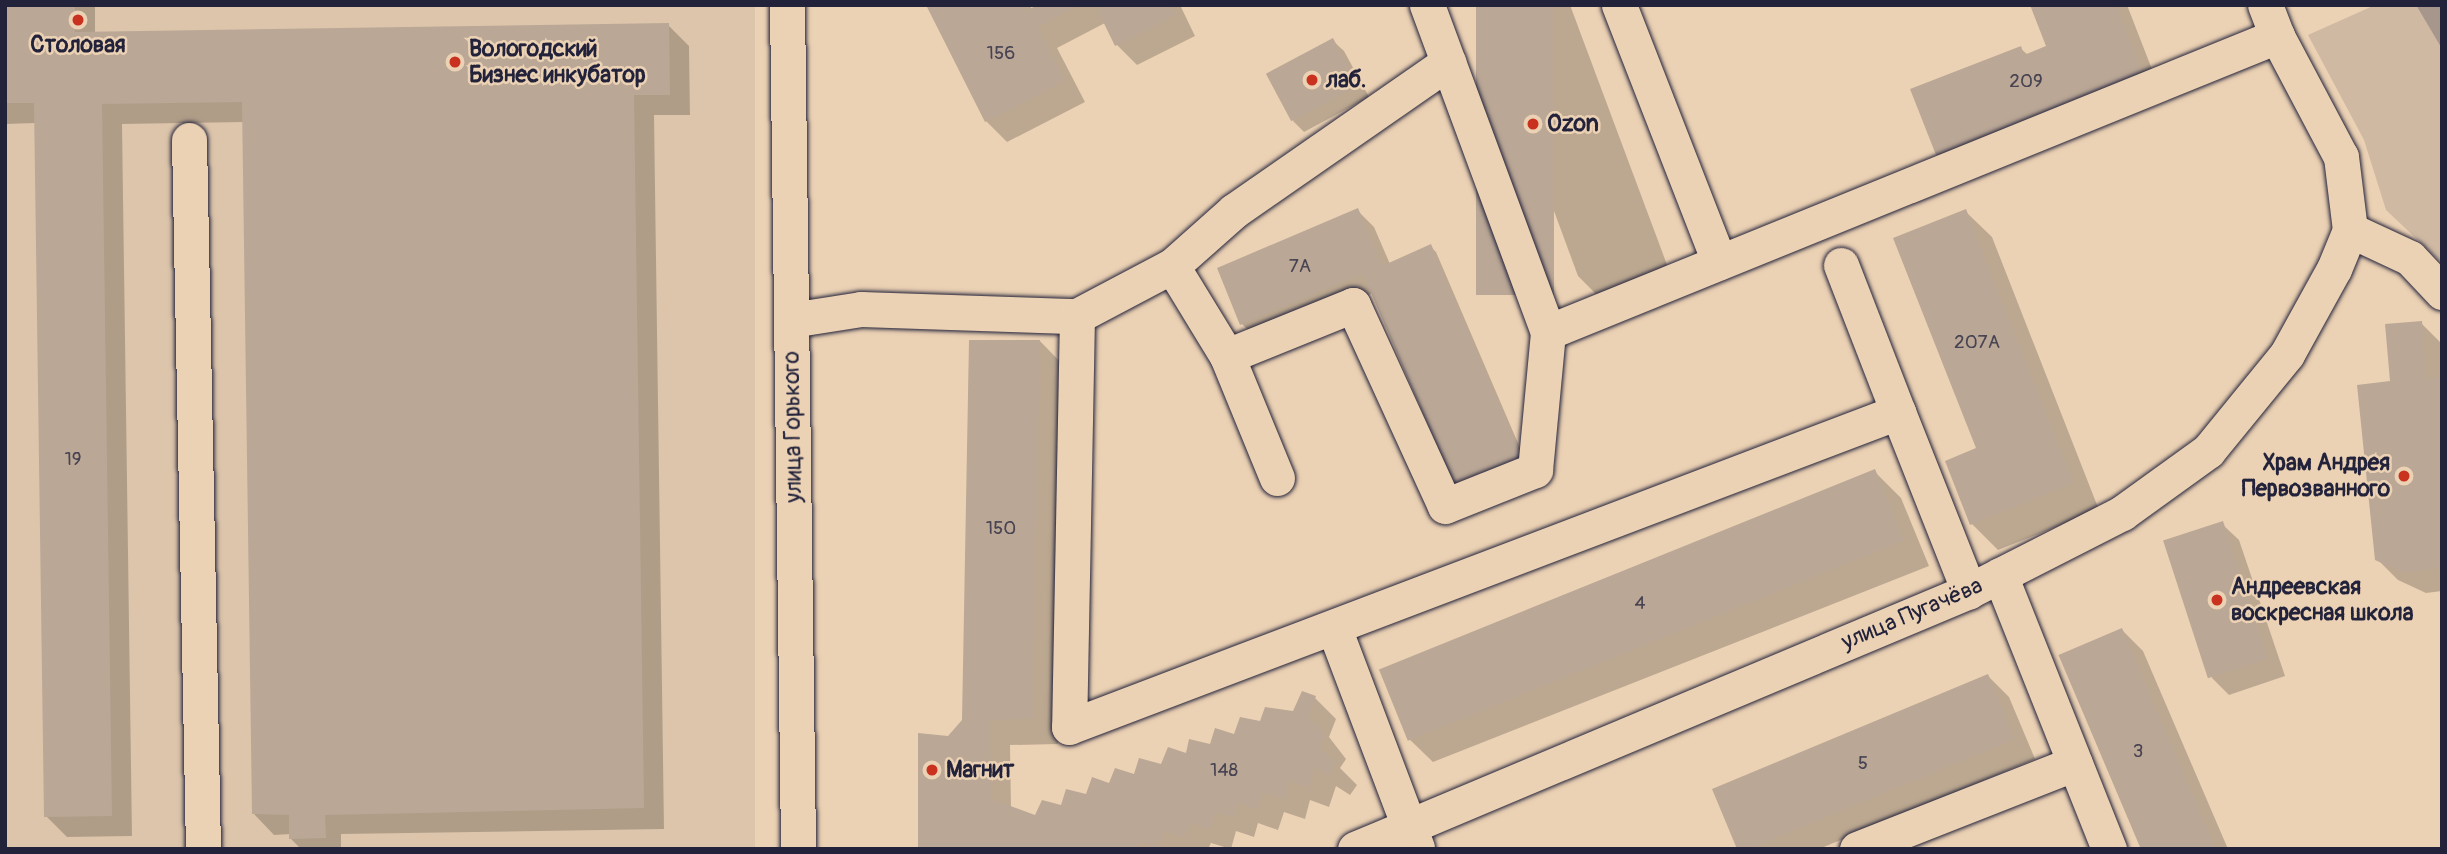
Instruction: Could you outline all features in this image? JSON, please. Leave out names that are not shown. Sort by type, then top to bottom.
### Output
[{"type":"street","name":"улица Горького","points":[[787,5],[798,849]]},
{"type":"street","points":[[1227,356],[1353,305],[1445,506],[1535,470],[1548,331],[1427,5]]},
{"type":"street","points":[[1619,5],[1719,262]]},
{"type":"street","points":[[1548,331],[1719,262],[2271,21],[2341,157],[2350,230],[2410,258],[2442,292]]},
{"type":"street","points":[[791,320],[861,309],[1077,316],[1172,265],[1234,212],[1448,62]]},
{"type":"street","points":[[189,140],[204,849]]},
{"type":"street","name":"улица Пугачёва","points":[[1355,849],[1414,838],[1969,591],[2122,513],[2208,451],[2287,354],[2334,269],[2350,230]]},
{"type":"street","points":[[1172,265],[1227,356],[1277,478]]},
{"type":"street","points":[[1841,265],[1969,591]]},
{"type":"street","points":[[1077,316],[1069,727],[1898,412]]},
{"type":"street","points":[[2000,575],[2109,849]]},
{"type":"street","points":[[1334,628],[1414,838]]},
{"type":"street","points":[[1857,849],[2075,763]]},
{"type":"shaded area","points":[[5,5],[755,5],[755,849],[5,849]]},
{"type":"shaded area","points":[[2375,5],[2416,5],[2442,49],[2442,263],[2386,210],[2364,140],[2308,35]]},
{"type":"shaded area","points":[[2416,5],[2442,5],[2442,49]]},
{"type":"building","points":[[5,5],[75,5],[75,32],[669,23],[670,95],[634,95],[644,808],[325,815],[326,838],[289,839],[289,815],[252,814],[242,102],[102,104],[112,816],[44,817],[34,103],[5,103]]},
{"type":"building","points":[[926,5],[1021,5],[1025,12],[1037,5],[1079,5],[1038,27],[1065,81],[985,122]]},
{"type":"building","points":[[1095,5],[1171,5],[1175,15],[1115,46]]},
{"type":"building","points":[[1476,5],[1554,5],[1554,295],[1476,295]]},
{"type":"building","points":[[2030,5],[2116,5],[2143,74],[1936,155],[1910,89],[2021,46],[2024,55],[2046,46]]},
{"type":"building","name":"лаб.","points":[[1333,38],[1358,86],[1291,121],[1266,74]]},
{"type":"building","points":[[1358,208],[1382,266],[1431,244],[1523,458],[1455,488],[1363,274],[1240,325],[1217,268]]},
{"type":"building","points":[[1966,209],[2074,483],[1970,525],[1945,461],[1976,448],[1893,238]]},
{"type":"building","name":"Храм Андрея Первозванного","points":[[2422,321],[2427,379],[2442,377],[2442,568],[2404,573],[2375,560],[2357,385],[2390,381],[2385,324]]},
{"type":"building","points":[[969,340],[1040,340],[1033,718],[990,720],[991,799],[1035,815],[1042,800],[1061,805],[1066,789],[1086,794],[1092,777],[1109,783],[1115,768],[1134,774],[1139,758],[1161,764],[1168,747],[1186,753],[1189,739],[1210,744],[1215,728],[1234,734],[1240,717],[1260,721],[1265,707],[1293,711],[1302,691],[1316,696],[1308,720],[1320,726],[1326,737],[1319,748],[1337,763],[1328,776],[1315,767],[1309,788],[1289,781],[1285,799],[1263,793],[1257,810],[1238,803],[1234,818],[1215,812],[1210,829],[1190,823],[1184,838],[1165,831],[1157,849],[1139,842],[1136,849],[918,849],[918,733],[948,736],[962,720]]},
{"type":"building","points":[[1875,469],[1904,540],[1408,741],[1379,669]]},
{"type":"building","name":"Андреевская воскресная школа","points":[[2223,521],[2268,659],[2208,678],[2163,540]]},
{"type":"building","points":[[2122,628],[2216,849],[2141,849],[2058,655]]},
{"type":"building","points":[[1988,674],[2015,739],[1749,849],[1737,849],[1712,789]]},
{"type":"place","name":"Столовая","points":[[78,20]]},
{"type":"place","name":"Вологодский Бизнес инкубатор","points":[[455,62]]},
{"type":"place","name":"лаб.","points":[[1312,80]]},
{"type":"place","name":"Ozon","points":[[1533,124]]},
{"type":"place","name":"Храм Андрея Первозванного","points":[[2404,476]]},
{"type":"place","name":"Андреевская воскресная школа","points":[[2217,600]]},
{"type":"place","name":"Магнит","points":[[932,770]]}]
